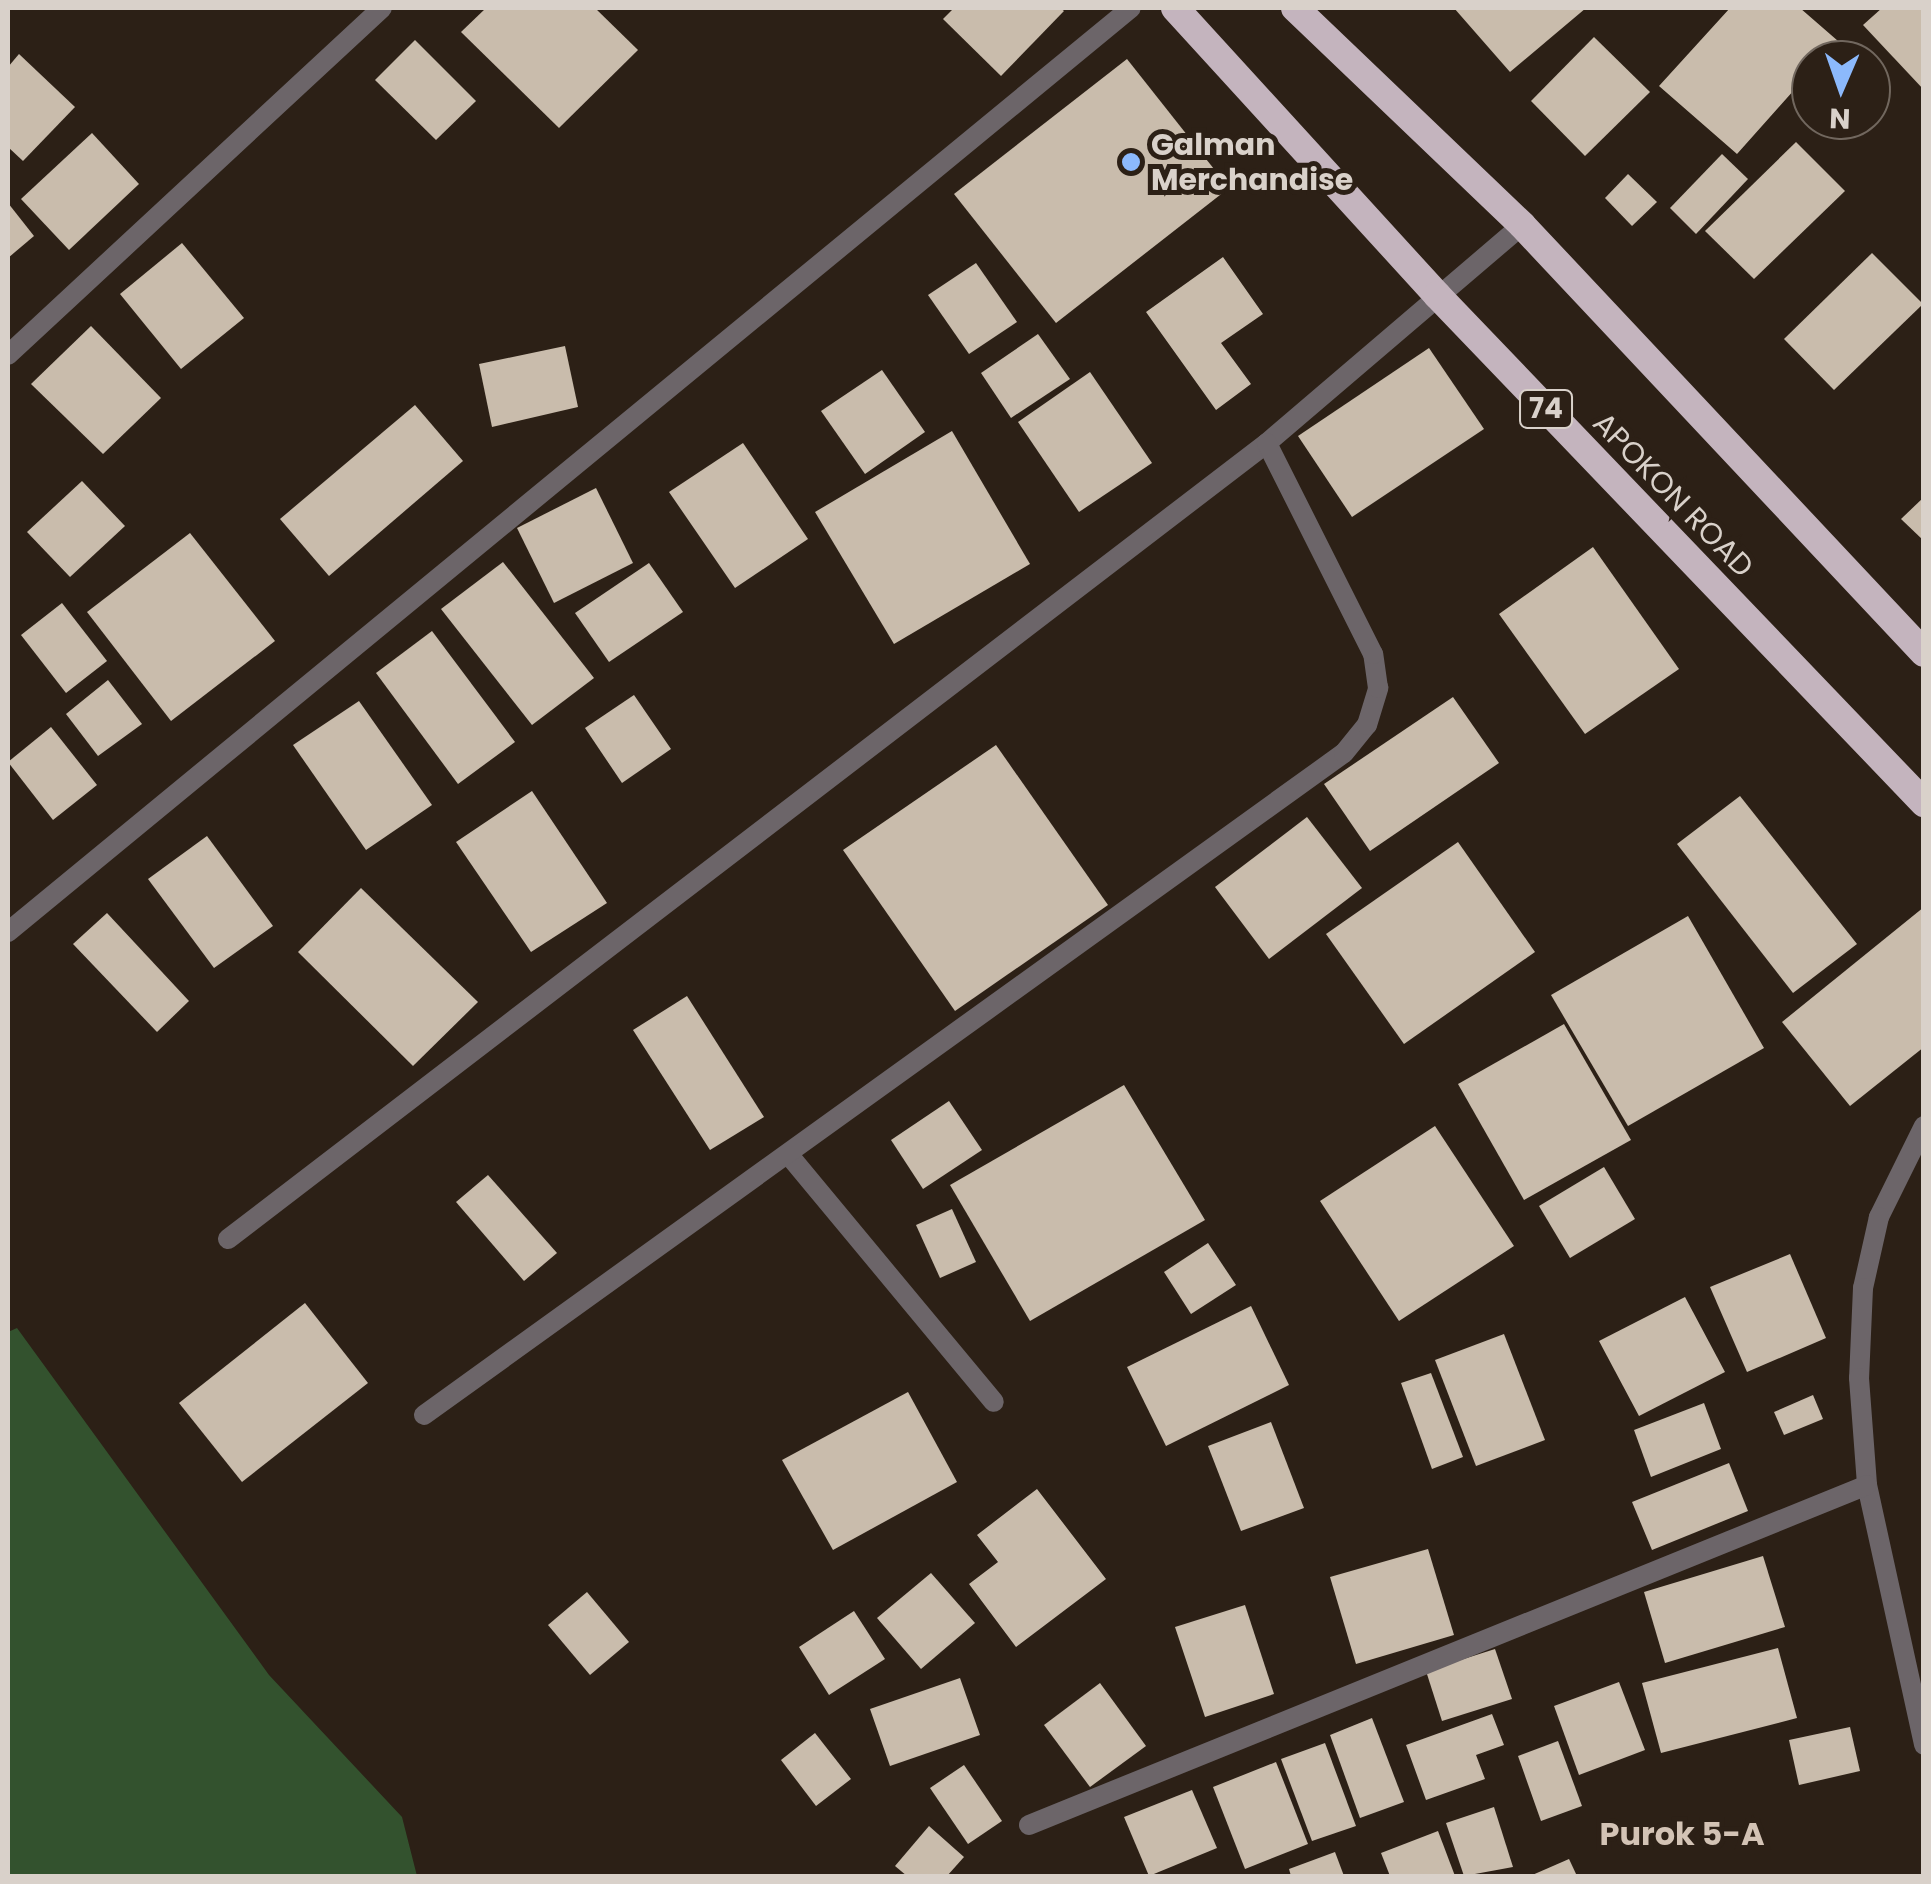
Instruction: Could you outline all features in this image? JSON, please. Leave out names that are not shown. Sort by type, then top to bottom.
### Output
[{"type":"highway","name":"APOKON ROAD","points":[[1175,8],[1438,295],[1924,804]]},
{"type":"highway","points":[[1295,8],[1522,225],[1924,653]]},
{"type":"street","points":[[8,355],[382,8]]},
{"type":"street","points":[[8,932],[1131,8]]},
{"type":"street","points":[[228,1239],[1267,443],[1522,225]]},
{"type":"street","points":[[424,1415],[1344,753],[1367,725],[1378,688],[1373,654],[1267,443]]},
{"type":"street","points":[[1924,1126],[1879,1217],[1862,1288],[1860,1378],[1868,1486],[1924,1746]]},
{"type":"street","points":[[788,1154],[994,1402]]},
{"type":"street","points":[[1028,1825],[1868,1486]]},
{"type":"green space","points":[[17,1328],[269,1675],[402,1817],[417,1876],[8,1876],[8,1332]]},
{"type":"building","points":[[486,8],[595,8],[638,50],[559,128],[461,32]]},
{"type":"building","points":[[954,8],[1064,11],[1001,76],[943,19]]},
{"type":"building","points":[[1454,8],[1586,8],[1510,72]]},
{"type":"building","points":[[1730,8],[1800,8],[1837,40],[1791,40],[1791,93],[1737,154],[1659,86]]},
{"type":"building","points":[[1882,8],[1924,8],[1924,90],[1891,55],[1891,40],[1877,40],[1863,25]]},
{"type":"building","points":[[1594,37],[1650,92],[1585,156],[1531,101]]},
{"type":"building","points":[[415,40],[476,101],[436,140],[375,80]]},
{"type":"building","points":[[19,54],[75,107],[23,161],[8,147],[8,67]]},
{"type":"building","points":[[1127,59],[1229,188],[1056,323],[954,194]]},
{"type":"building","points":[[92,133],[139,184],[69,250],[21,199]]},
{"type":"building","points":[[1796,142],[1845,191],[1754,279],[1705,231]]},
{"type":"building","points":[[1722,154],[1748,179],[1696,234],[1670,208]]},
{"type":"building","points":[[1628,174],[1657,202],[1632,226],[1605,198]]},
{"type":"building","points":[[8,203],[34,236],[8,258]]},
{"type":"building","points":[[182,243],[244,318],[181,369],[120,294]]},
{"type":"building","points":[[1872,253],[1923,304],[1834,390],[1784,339]]},
{"type":"building","points":[[1223,257],[1263,314],[1221,343],[1251,384],[1216,410],[1146,312]]},
{"type":"building","points":[[976,263],[1017,322],[969,354],[928,295]]},
{"type":"building","points":[[91,326],[161,398],[103,454],[31,384]]},
{"type":"building","points":[[1038,334],[1070,379],[1011,418],[981,373]]},
{"type":"building","points":[[565,346],[578,407],[492,427],[479,364]]},
{"type":"building","points":[[1429,348],[1484,429],[1352,517],[1298,436]]},
{"type":"building","points":[[882,370],[925,432],[865,474],[821,411]]},
{"type":"building","points":[[1090,372],[1152,463],[1079,512],[1018,422]]},
{"type":"building","points":[[415,405],[463,461],[329,576],[280,519]]},
{"type":"building","points":[[952,431],[1030,564],[894,644],[815,512]]},
{"type":"building","points":[[743,443],[808,539],[735,588],[669,492]]},
{"type":"building","points":[[82,481],[125,526],[70,577],[27,532]]},
{"type":"building","points":[[596,488],[633,563],[554,603],[517,528]]},
{"type":"building","points":[[1924,497],[1924,541],[1901,519]]},
{"type":"building","points":[[190,533],[275,641],[171,721],[87,612]]},
{"type":"building","points":[[1593,547],[1679,669],[1585,734],[1499,614]]},
{"type":"building","points":[[503,562],[594,678],[532,725],[441,609]]},
{"type":"building","points":[[649,563],[683,612],[609,662],[575,613]]},
{"type":"building","points":[[62,603],[107,661],[66,693],[21,635]]},
{"type":"building","points":[[432,631],[515,742],[458,784],[376,673]]},
{"type":"building","points":[[108,680],[142,724],[98,756],[66,714]]},
{"type":"building","points":[[634,695],[671,749],[622,783],[585,728]]},
{"type":"building","points":[[1453,697],[1499,763],[1370,851],[1324,784]]},
{"type":"building","points":[[359,701],[432,805],[366,850],[293,745]]},
{"type":"building","points":[[51,727],[97,785],[53,820],[8,762]]},
{"type":"building","points":[[996,745],[1108,905],[955,1011],[843,850]]},
{"type":"building","points":[[532,791],[607,903],[531,952],[456,842]]},
{"type":"building","points":[[1740,796],[1857,944],[1793,993],[1677,844]]},
{"type":"building","points":[[1307,817],[1362,888],[1269,959],[1215,887]]},
{"type":"building","points":[[207,836],[273,926],[214,968],[148,879]]},
{"type":"building","points":[[1458,842],[1535,952],[1404,1044],[1326,934]]},
{"type":"building","points":[[361,888],[478,1002],[413,1066],[298,952]]},
{"type":"building","points":[[1924,907],[1924,1047],[1850,1106],[1782,1022]]},
{"type":"building","points":[[107,913],[189,1001],[157,1032],[73,944]]},
{"type":"building","points":[[1688,916],[1764,1048],[1628,1126],[1551,995]]},
{"type":"building","points":[[687,996],[764,1117],[710,1150],[633,1030]]},
{"type":"building","points":[[1564,1024],[1631,1140],[1524,1200],[1458,1084]]},
{"type":"building","points":[[1124,1085],[1205,1220],[1030,1321],[950,1185]]},
{"type":"building","points":[[949,1101],[982,1150],[923,1189],[891,1140]]},
{"type":"building","points":[[1435,1126],[1514,1246],[1399,1321],[1320,1201]]},
{"type":"building","points":[[1604,1167],[1635,1219],[1570,1258],[1539,1206]]},
{"type":"building","points":[[488,1175],[557,1253],[524,1281],[456,1202]]},
{"type":"building","points":[[952,1209],[976,1262],[940,1278],[916,1225]]},
{"type":"building","points":[[1208,1243],[1236,1285],[1191,1314],[1164,1272]]},
{"type":"building","points":[[1790,1254],[1826,1338],[1747,1372],[1710,1287]]},
{"type":"building","points":[[1685,1297],[1725,1372],[1639,1416],[1599,1341]]},
{"type":"building","points":[[305,1303],[368,1383],[242,1482],[179,1403]]},
{"type":"building","points":[[1251,1306],[1289,1385],[1166,1446],[1127,1367]]},
{"type":"building","points":[[1504,1334],[1545,1440],[1476,1466],[1435,1360]]},
{"type":"building","points":[[1431,1373],[1463,1457],[1432,1469],[1401,1383]]},
{"type":"building","points":[[908,1392],[957,1482],[833,1550],[782,1460]]},
{"type":"building","points":[[1813,1395],[1823,1419],[1784,1435],[1774,1412]]},
{"type":"building","points":[[1704,1403],[1721,1449],[1651,1477],[1634,1430]]},
{"type":"building","points":[[1271,1422],[1304,1508],[1241,1531],[1208,1446]]},
{"type":"building","points":[[1729,1463],[1748,1511],[1652,1550],[1632,1502]]},
{"type":"building","points":[[1037,1489],[1106,1579],[1016,1647],[969,1584],[998,1562],[977,1535]]},
{"type":"building","points":[[1428,1549],[1454,1635],[1356,1664],[1330,1577]]},
{"type":"building","points":[[1763,1556],[1785,1627],[1665,1663],[1644,1592]]},
{"type":"building","points":[[931,1573],[975,1623],[921,1669],[877,1618]]},
{"type":"building","points":[[587,1592],[629,1642],[590,1675],[548,1625]]},
{"type":"building","points":[[1245,1605],[1274,1694],[1205,1717],[1175,1627]]},
{"type":"building","points":[[854,1611],[885,1659],[829,1695],[799,1647]]},
{"type":"building","points":[[1778,1648],[1797,1718],[1661,1753],[1642,1683]]},
{"type":"building","points":[[1495,1649],[1512,1699],[1442,1721],[1426,1671]]},
{"type":"building","points":[[960,1678],[980,1735],[890,1766],[870,1709]]},
{"type":"building","points":[[1619,1682],[1645,1750],[1579,1775],[1554,1706]]},
{"type":"building","points":[[1100,1683],[1146,1746],[1090,1787],[1044,1725]]},
{"type":"building","points":[[1492,1714],[1504,1745],[1476,1755],[1485,1779],[1426,1800],[1406,1745]]},
{"type":"building","points":[[1372,1718],[1404,1802],[1360,1818],[1330,1735]]},
{"type":"building","points":[[1850,1727],[1860,1771],[1799,1785],[1789,1740]]},
{"type":"building","points":[[815,1733],[851,1779],[816,1806],[781,1760]]},
{"type":"building","points":[[1558,1741],[1582,1806],[1541,1821],[1518,1756]]},
{"type":"building","points":[[1325,1743],[1356,1826],[1312,1841],[1281,1759]]},
{"type":"building","points":[[1276,1762],[1308,1844],[1245,1869],[1213,1787]]},
{"type":"building","points":[[964,1765],[1002,1821],[968,1844],[930,1788]]},
{"type":"building","points":[[1192,1790],[1217,1848],[1149,1876],[1124,1817]]},
{"type":"building","points":[[1494,1807],[1513,1867],[1464,1876],[1446,1823]]},
{"type":"building","points":[[929,1826],[964,1857],[947,1876],[907,1876],[895,1866]]},
{"type":"building","points":[[1438,1831],[1455,1876],[1390,1876],[1381,1853]]},
{"type":"building","points":[[1335,1852],[1344,1876],[1291,1876],[1289,1869]]},
{"type":"building","points":[[1569,1859],[1577,1876],[1530,1876]]},
{"type":"place","name":"Galman Merchandise","points":[[1131,162]]},
{"type":"district","name":"Purok 5-A","points":[[1682,1834]]}]
